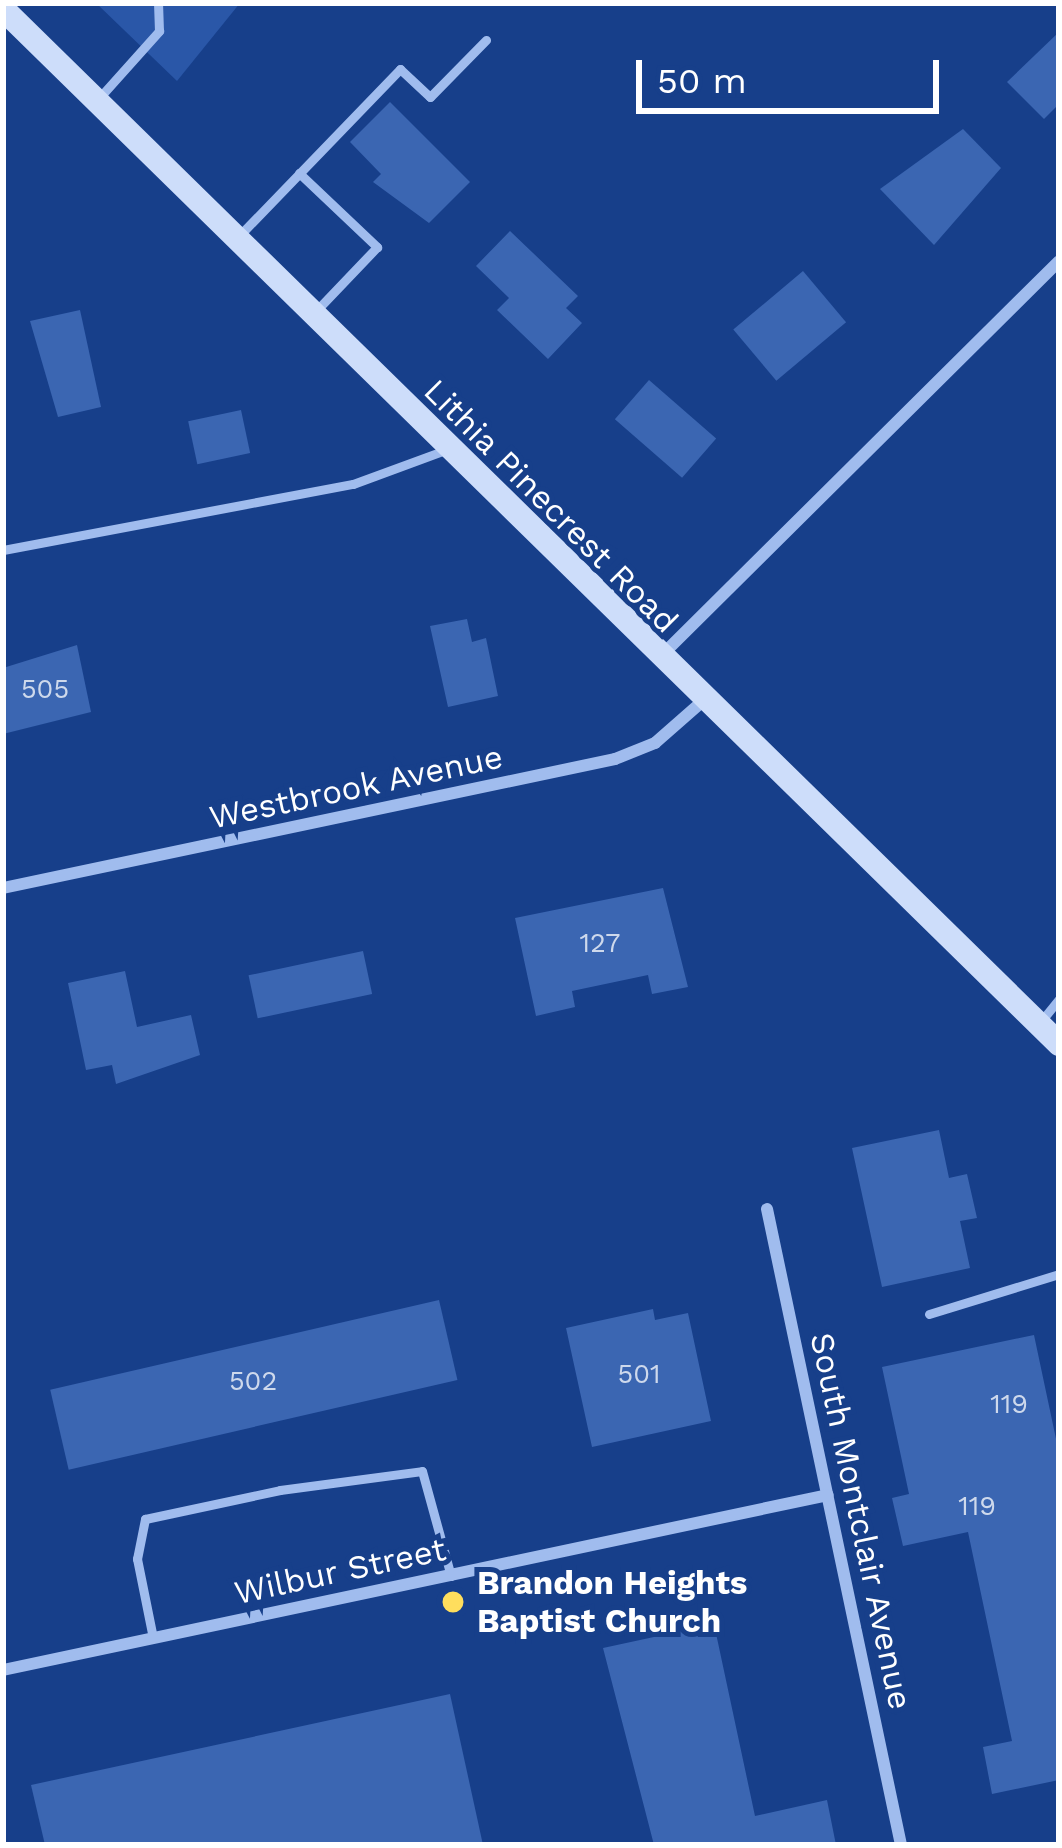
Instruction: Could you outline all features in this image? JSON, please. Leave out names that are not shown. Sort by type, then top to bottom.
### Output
[{"type":"main road","name":"Lithia Pinecrest Road","points":[[3,9],[233,242],[1059,1044]]},
{"type":"street","points":[[659,658],[1059,261]]},
{"type":"street","name":"Westbrook Avenue","points":[[3,888],[615,759],[655,743],[703,701]]},
{"type":"street","name":"South Montclair Avenue","points":[[767,1209],[901,1845]]},
{"type":"street","name":"Wilbur Street","points":[[3,1670],[829,1495]]},
{"type":"lane","points":[[96,100],[160,31],[158,3]]},
{"type":"lane","points":[[233,242],[400,69],[430,98],[486,40]]},
{"type":"lane","points":[[299,173],[377,247],[310,317]]},
{"type":"lane","points":[[3,550],[353,484],[448,449]]},
{"type":"lane","points":[[1039,1024],[1059,999]]},
{"type":"lane","points":[[929,1314],[1059,1274]]},
{"type":"lane","points":[[153,1638],[137,1559],[145,1519],[280,1490],[422,1471],[451,1576]]},
{"type":"shaded area","points":[[96,3],[240,3],[177,81]]},
{"type":"building","points":[[1059,32],[1059,104],[1044,119],[1007,82]]},
{"type":"building","points":[[390,102],[470,182],[429,223],[373,182],[381,174],[350,142]]},
{"type":"building","points":[[963,129],[1001,168],[934,245],[880,189]]},
{"type":"building","points":[[510,231],[578,296],[566,308],[582,323],[548,359],[497,310],[509,298],[476,266]]},
{"type":"building","points":[[803,271],[846,322],[776,381],[733,329]]},
{"type":"building","points":[[80,310],[101,407],[58,417],[30,321]]},
{"type":"building","points":[[649,380],[716,438],[682,478],[615,419]]},
{"type":"building","points":[[241,410],[250,453],[197,464],[188,421]]},
{"type":"building","points":[[467,619],[472,642],[486,638],[498,696],[448,707],[430,626]]},
{"type":"building","points":[[77,645],[91,712],[3,734],[3,668]]},
{"type":"building","points":[[663,888],[688,987],[652,994],[648,975],[572,991],[575,1007],[536,1016],[515,918]]},
{"type":"building","points":[[363,951],[372,994],[258,1018],[249,975]]},
{"type":"building","points":[[125,971],[137,1027],[191,1015],[200,1055],[116,1084],[112,1065],[86,1070],[68,983]]},
{"type":"building","points":[[939,1130],[949,1178],[967,1174],[977,1218],[960,1221],[970,1268],[882,1287],[852,1148]]},
{"type":"building","points":[[439,1300],[457,1380],[69,1470],[50,1390]]},
{"type":"building","points":[[653,1309],[655,1320],[688,1313],[711,1421],[592,1447],[566,1328]]},
{"type":"building","points":[[1034,1335],[1059,1453],[1059,1780],[992,1794],[983,1747],[1012,1741],[968,1532],[903,1546],[892,1498],[909,1494],[882,1367]]},
{"type":"building","points":[[714,1624],[755,1816],[827,1800],[836,1845],[654,1845],[603,1648]]},
{"type":"building","points":[[450,1694],[483,1845],[45,1845],[31,1785]]},
{"type":"place","name":"Brandon Heights Baptist Church","points":[[453,1602]]}]
